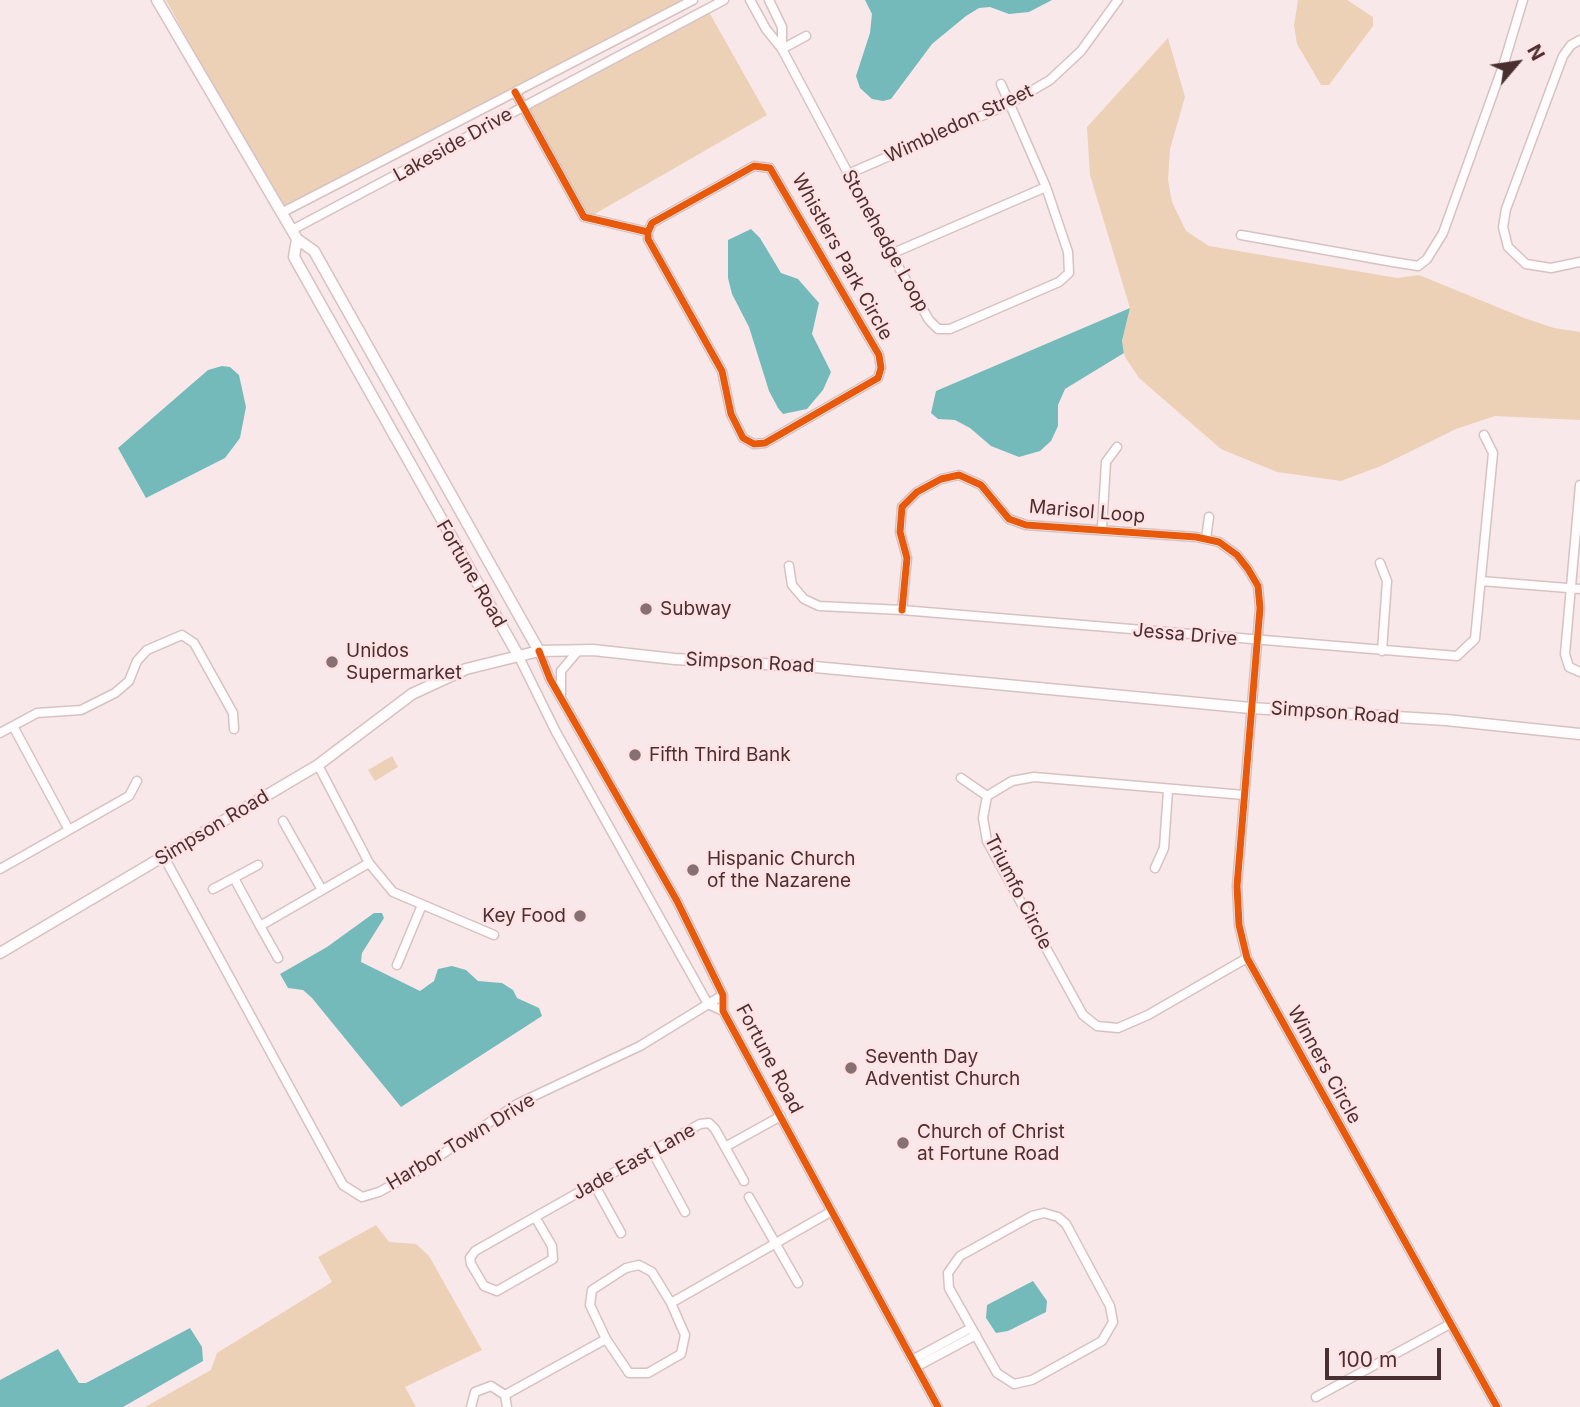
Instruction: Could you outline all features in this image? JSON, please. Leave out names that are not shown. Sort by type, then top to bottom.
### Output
[{"type":"main road","name":"Fortune Road","points":[[159,0],[295,235],[314,251],[539,651]]},
{"type":"main road","name":"Fortune Road","points":[[295,235],[294,257],[518,655]]},
{"type":"main road","name":"Simpson Road","points":[[0,953],[318,765],[374,720],[422,689],[466,669],[539,651],[578,650],[815,667],[1251,708],[1446,720],[1580,734]]},
{"type":"street","name":"Lakeside Drive","points":[[283,212],[693,0]]},
{"type":"street","name":"Lakeside Drive","points":[[295,235],[522,108],[724,0]]},
{"type":"street","name":"Stonehedge Loop","points":[[750,0],[766,29],[782,49],[891,254],[929,320],[938,329],[950,329],[1059,282],[1069,274],[1068,252],[1046,187],[1001,84]]},
{"type":"street","name":"Stonehedge Loop","points":[[769,0],[782,27],[782,49]]},
{"type":"street","name":"Wimbledon Street","points":[[848,174],[1009,104],[1050,80],[1081,51],[1118,0]]},
{"type":"street","points":[[1241,235],[1418,266],[1427,260],[1443,233],[1504,63],[1523,0]]},
{"type":"street","points":[[782,49],[807,36]]},
{"type":"street","points":[[1580,40],[1570,45],[1563,57],[1506,209],[1503,227],[1508,247],[1526,264],[1551,268],[1580,262]]},
{"type":"street","points":[[514,92],[584,217],[648,232]]},
{"type":"street","name":"Whistlers Park Circle","points":[[754,166],[770,168],[879,355],[881,368],[878,378],[765,443],[748,442],[739,433],[731,414],[722,372],[648,239],[648,232],[652,223],[754,166]]},
{"type":"street","points":[[891,254],[1046,187]]},
{"type":"street","name":"Jessa Drive","points":[[789,566],[792,585],[804,599],[819,606],[902,610],[1457,656],[1468,649],[1475,639],[1493,453],[1484,435]]},
{"type":"street","points":[[1102,528],[1106,463],[1117,447]]},
{"type":"street","name":"Marisol Loop","points":[[902,610],[907,558],[900,532],[902,507],[917,492],[941,479],[959,475],[981,485],[1009,519],[1026,525],[1102,528],[1219,542],[1237,555],[1258,586],[1260,608],[1251,708]]},
{"type":"street","points":[[1580,485],[1565,654],[1569,667],[1580,672]]},
{"type":"street","points":[[1206,539],[1209,517]]},
{"type":"street","points":[[1380,563],[1387,581],[1382,651]]},
{"type":"street","points":[[1482,581],[1580,589]]},
{"type":"street","points":[[0,733],[43,712],[81,710],[115,693],[129,681],[137,661],[147,650],[181,635],[194,643],[233,713],[234,729]]},
{"type":"street","points":[[561,698],[561,671],[578,650]]},
{"type":"street","name":"Fortune Road","points":[[539,651],[561,698],[659,866],[723,995],[723,1011],[938,1407]]},
{"type":"street","name":"Fortune Road","points":[[518,655],[556,732],[708,1004],[723,1011]]},
{"type":"street","name":"Winners Circle","points":[[1251,708],[1237,886],[1239,925],[1247,958],[1497,1407]]},
{"type":"street","points":[[13,726],[69,830]]},
{"type":"street","points":[[318,765],[369,863],[393,892],[494,935]]},
{"type":"street","points":[[961,778],[987,796],[1013,781],[1034,777],[1244,795]]},
{"type":"street","points":[[0,869],[129,796],[137,781]]},
{"type":"street","points":[[1155,868],[1164,848],[1167,790]]},
{"type":"street","name":"Triumfo Circle","points":[[987,796],[983,818],[987,841],[1083,1015],[1097,1026],[1118,1028],[1148,1015],[1247,958]]},
{"type":"street","points":[[283,821],[322,890]]},
{"type":"street","name":"Harbor Town Drive","points":[[164,857],[343,1185],[362,1197],[379,1192],[414,1172],[517,1104],[640,1046],[723,995]]},
{"type":"street","points":[[260,926],[369,863]]},
{"type":"street","points":[[214,889],[258,865]]},
{"type":"street","points":[[234,878],[278,958]]},
{"type":"street","points":[[397,965],[422,905]]},
{"type":"street","name":"Jade East Lane","points":[[725,1147],[781,1116]]},
{"type":"street","name":"Jade East Lane","points":[[535,1217],[552,1246],[553,1259],[497,1291],[484,1286],[471,1264],[470,1258],[475,1251],[535,1217],[594,1184],[700,1124],[709,1123],[744,1181]]},
{"type":"street","points":[[652,1151],[685,1212]]},
{"type":"street","points":[[594,1184],[621,1233]]},
{"type":"street","points":[[749,1197],[798,1283]]},
{"type":"street","points":[[671,1304],[832,1211]]},
{"type":"street","points":[[1038,1213],[1058,1217],[1066,1224],[1110,1306],[1113,1318],[1110,1333],[1032,1380],[1018,1384],[999,1376],[973,1331],[948,1283],[949,1268],[955,1259],[1038,1213]]},
{"type":"street","points":[[639,1265],[652,1272],[671,1304],[685,1335],[681,1354],[648,1373],[629,1373],[606,1339],[590,1305],[592,1290],[626,1268],[639,1265]]},
{"type":"street","points":[[1316,1397],[1450,1324]]},
{"type":"street","points":[[914,1363],[973,1331]]},
{"type":"street","points":[[505,1395],[606,1339]]},
{"type":"street","points":[[471,1407],[472,1397],[485,1386],[496,1387],[505,1395],[507,1407]]},
{"type":"shaded area","points":[[166,0],[684,0],[280,209]]},
{"type":"shaded area","points":[[1298,0],[1347,0],[1373,17],[1373,26],[1329,85],[1321,85],[1297,44],[1294,25]]},
{"type":"shaded area","points":[[709,12],[767,115],[593,215],[587,214],[528,109]]},
{"type":"shaded area","points":[[1168,38],[1185,97],[1170,149],[1168,180],[1172,202],[1186,231],[1209,246],[1397,278],[1419,275],[1524,318],[1554,328],[1580,332],[1580,420],[1495,416],[1456,429],[1381,466],[1341,481],[1277,472],[1221,449],[1139,378],[1125,357],[1122,341],[1130,308],[1090,175],[1087,127]]},
{"type":"shaded area","points":[[392,756],[398,767],[375,781],[368,770]]},
{"type":"shaded area","points":[[376,1225],[389,1242],[416,1244],[429,1256],[482,1350],[405,1387],[416,1407],[145,1407],[211,1370],[217,1353],[332,1282],[318,1257]]},
{"type":"water","points":[[865,0],[1052,0],[1029,12],[1009,14],[990,7],[979,8],[932,44],[891,99],[883,101],[872,99],[860,88],[856,76],[870,33],[872,14]]},
{"type":"water","points":[[751,229],[760,238],[781,273],[798,279],[819,303],[812,334],[831,372],[823,390],[807,409],[783,414],[778,408],[769,391],[749,327],[732,294],[728,278],[728,240]]},
{"type":"water","points":[[1130,308],[1122,341],[1124,353],[1065,389],[1058,405],[1058,426],[1051,441],[1040,451],[1019,457],[991,446],[970,428],[955,420],[938,419],[931,413],[936,391]]},
{"type":"water","points":[[230,367],[239,375],[246,407],[240,438],[225,458],[146,498],[118,448],[208,370]]},
{"type":"water","points":[[374,913],[382,913],[384,918],[362,953],[361,962],[420,991],[434,981],[438,969],[452,966],[466,970],[478,981],[502,983],[513,990],[517,998],[539,1008],[542,1016],[401,1107],[312,998],[303,990],[288,988],[280,974],[327,947]]},
{"type":"water","points":[[1033,1281],[1047,1301],[1046,1312],[1008,1331],[996,1333],[986,1318],[987,1305]]},
{"type":"water","points":[[190,1328],[202,1347],[203,1361],[123,1407],[0,1407],[0,1380],[58,1349],[79,1383],[86,1383]]},
{"type":"cycle path","points":[[515,92],[584,217],[648,232],[648,239],[722,371],[731,414],[743,438],[754,444],[765,443],[878,378],[881,368],[879,355],[770,168],[754,166],[652,223],[648,232]]},
{"type":"cycle path","points":[[902,610],[907,558],[900,532],[902,507],[917,492],[941,479],[959,475],[981,485],[1009,519],[1026,525],[1196,537],[1219,542],[1237,555],[1248,569],[1258,586],[1260,608],[1237,886],[1239,925],[1247,958],[1497,1407]]},
{"type":"cycle path","points":[[539,651],[550,679],[677,901],[723,995],[723,1011],[938,1407]]},
{"type":"place","name":"Subway","points":[[646,609]]},
{"type":"place","name":"Unidos Supermarket","points":[[332,662]]},
{"type":"place","name":"Fifth Third Bank","points":[[635,755]]},
{"type":"place","name":"Hispanic Church of the Nazarene","points":[[693,870]]},
{"type":"place","name":"Key Food","points":[[580,916]]},
{"type":"place","name":"Seventh Day Adventist Church","points":[[851,1068]]},
{"type":"place","name":"Church of Christ at Fortune Road","points":[[903,1143]]}]
